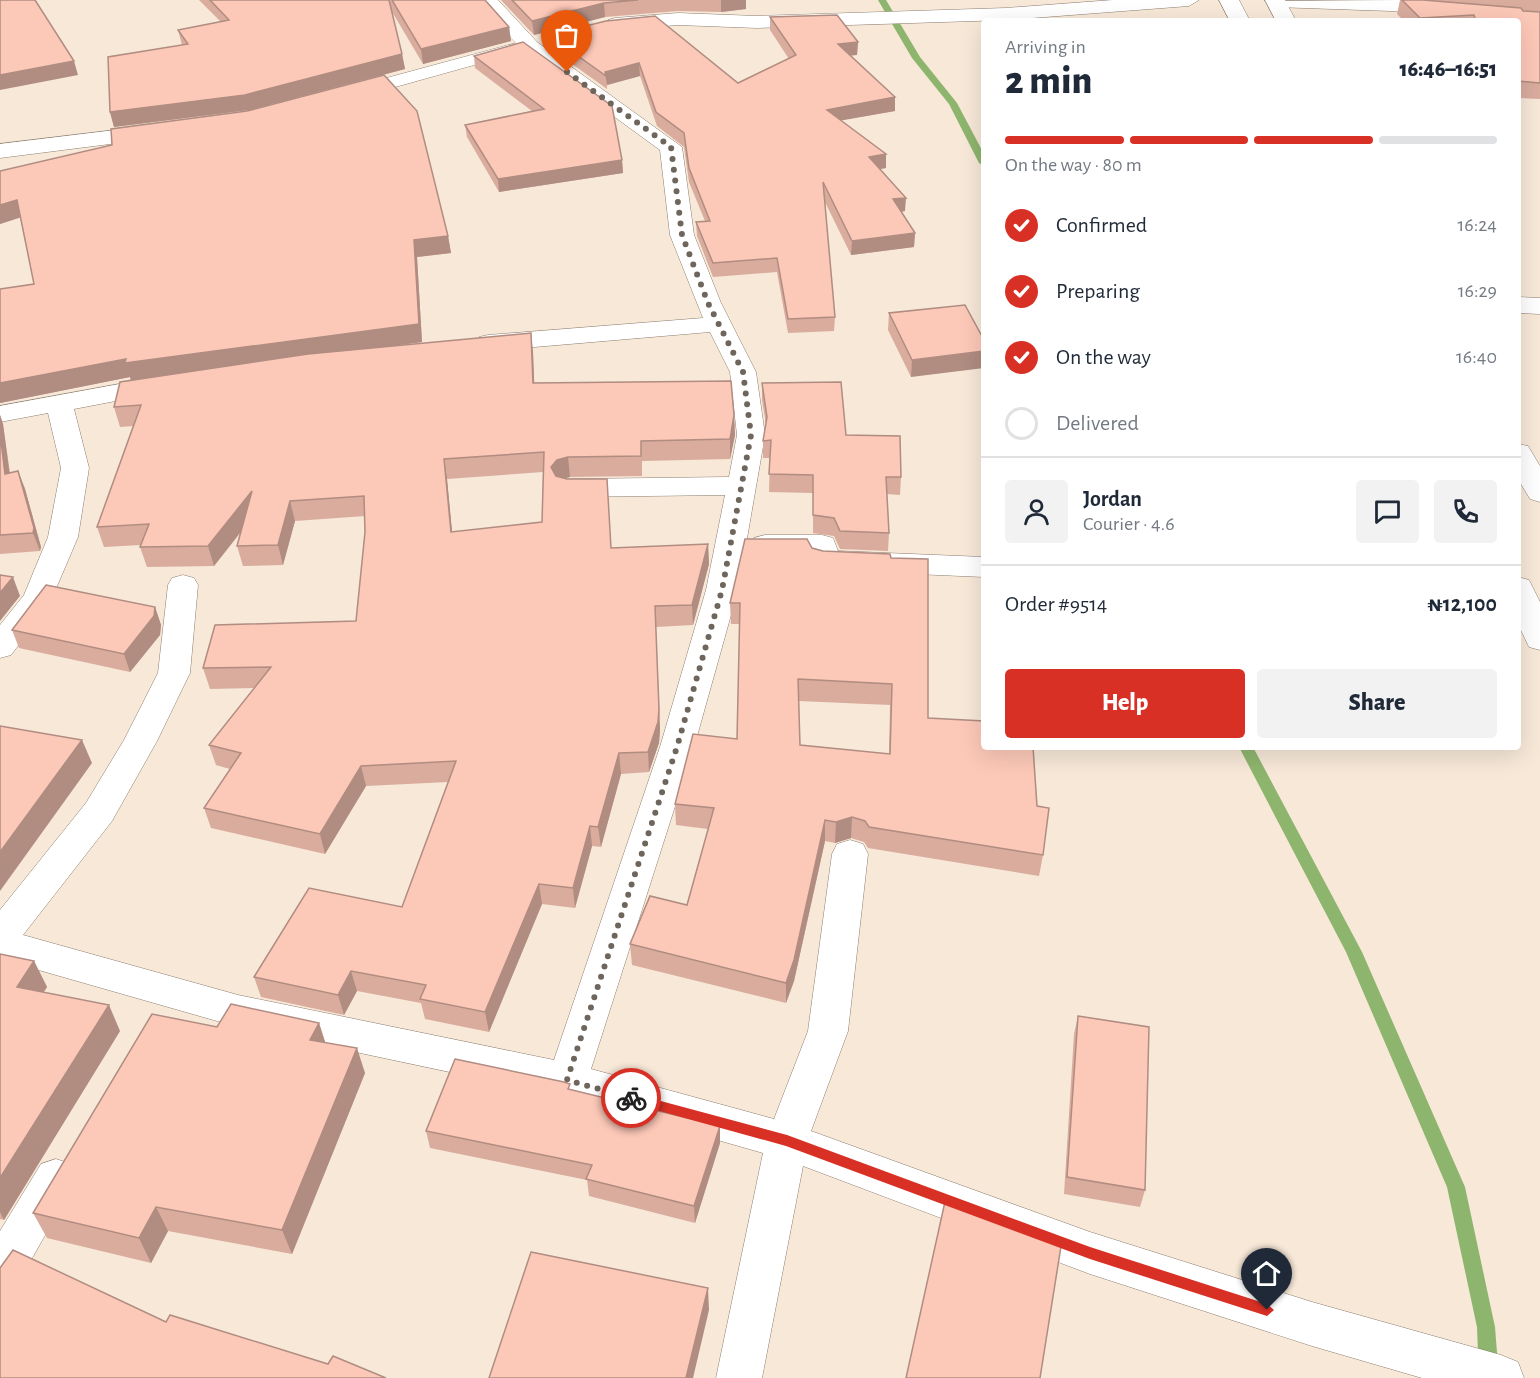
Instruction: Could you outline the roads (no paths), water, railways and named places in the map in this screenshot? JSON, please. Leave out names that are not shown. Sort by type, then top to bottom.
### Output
[{"type":"street","points":[[487,0],[543,42],[671,147],[682,235],[708,303],[743,372],[751,435],[722,590],[677,747],[567,1080]]},
{"type":"street","points":[[595,27],[678,18],[757,22],[869,16],[1006,14],[1189,0]]},
{"type":"street","points":[[1229,0],[1238,18]]},
{"type":"street","points":[[1275,1],[1390,5],[1460,12]]},
{"type":"street","points":[[1275,1],[1285,18]]},
{"type":"street","points":[[327,99],[543,42]]},
{"type":"street","points":[[1,147],[180,129]]},
{"type":"street","points":[[1521,305],[1540,306]]},
{"type":"street","points":[[465,345],[718,324]]},
{"type":"street","points":[[0,414],[188,381]]},
{"type":"street","points":[[0,647],[38,598],[63,537],[75,468],[59,402]]},
{"type":"street","points":[[1521,458],[1540,493]]},
{"type":"street","points":[[570,488],[741,486]]},
{"type":"street","points":[[730,545],[822,545],[823,560],[981,567]]},
{"type":"street","points":[[0,937],[99,812],[140,741],[174,673],[183,585]]},
{"type":"street","points":[[1521,594],[1540,639]]},
{"type":"street","points":[[739,1378],[787,1141],[828,1031],[850,854]]},
{"type":"street","points":[[0,944],[159,1006],[238,1011],[567,1080],[787,1141],[1090,1253],[1312,1324],[1501,1378]]},
{"type":"street","points":[[0,1272],[78,1141]]},
{"type":"waterway","points":[[882,0],[916,58],[953,103],[981,157]]},
{"type":"waterway","points":[[1248,750],[1354,952],[1456,1187],[1486,1327],[1489,1378]]}]
